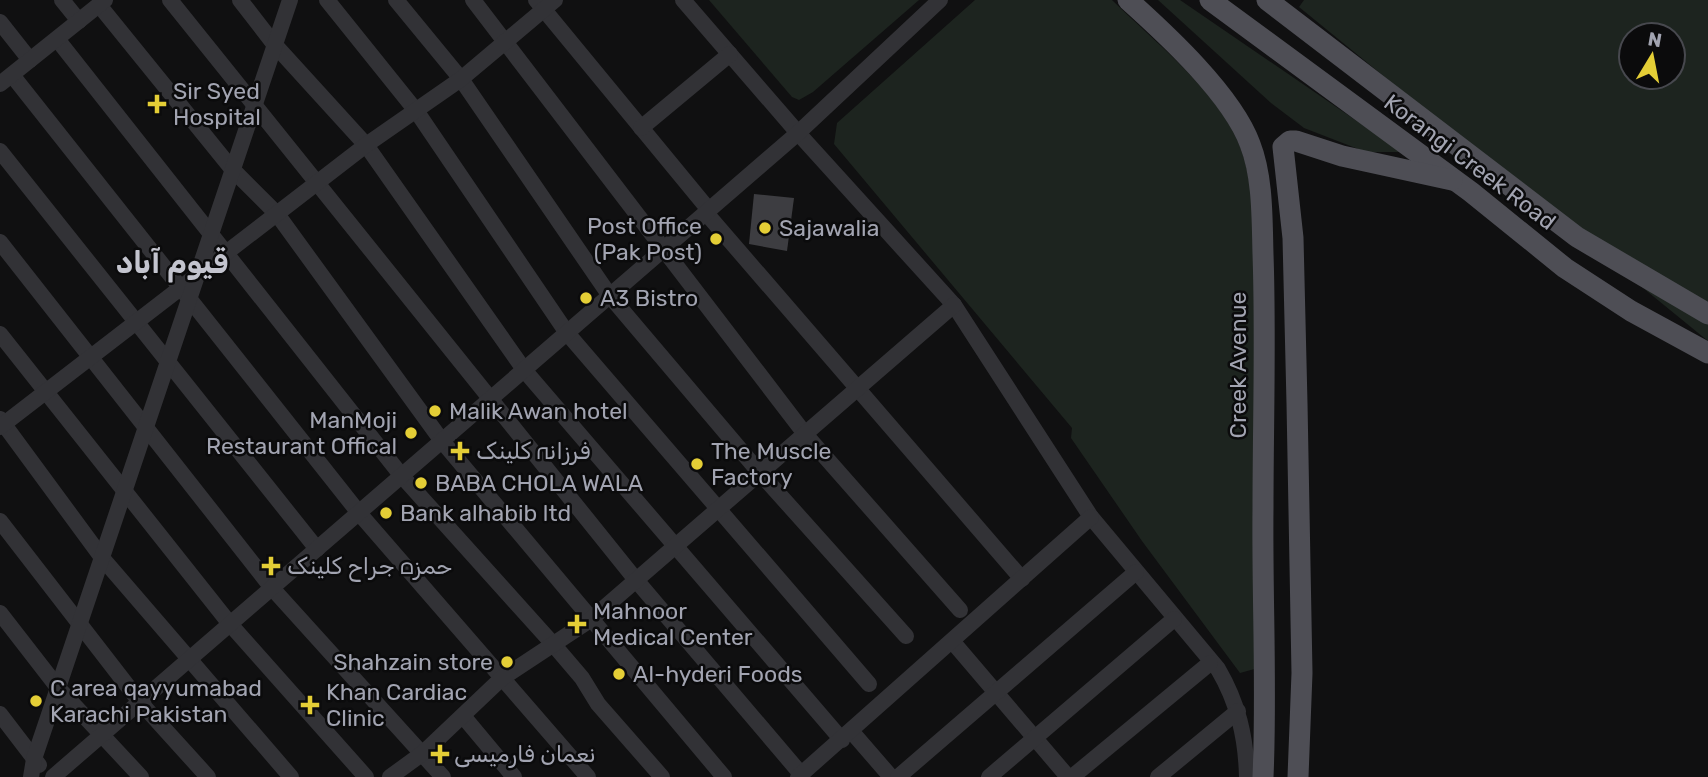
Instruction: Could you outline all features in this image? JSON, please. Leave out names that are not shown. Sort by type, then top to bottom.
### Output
[{"type":"main road","name":"Creek Avenue","points":[[1128,0],[1172,40],[1216,92],[1242,126],[1254,160],[1262,227],[1266,362],[1263,509],[1267,700],[1263,777]]},
{"type":"main road","name":"Korangi Creek Road","points":[[1210,0],[1452,180],[1564,268],[1631,311],[1708,353]]},
{"type":"main road","name":"Korangi Creek Road","points":[[1267,0],[1577,237],[1708,314]]},
{"type":"main road","points":[[1298,777],[1302,673],[1296,351],[1293,238],[1283,147],[1290,141],[1296,141],[1342,156],[1452,180]]},
{"type":"street","points":[[62,0],[79,21]]},
{"type":"street","points":[[170,0],[636,580],[800,776],[1091,517]]},
{"type":"street","points":[[240,0],[274,44],[366,145],[525,371],[674,548],[847,736],[891,777]]},
{"type":"street","points":[[31,777],[34,759],[168,362],[185,293],[197,275],[290,0]]},
{"type":"street","points":[[327,0],[417,112],[567,332],[869,684]]},
{"type":"street","points":[[396,0],[460,79],[610,296],[760,473],[906,636]]},
{"type":"street","points":[[473,0],[805,434],[960,610]]},
{"type":"street","points":[[683,0],[798,133],[954,304],[1091,517],[1233,693],[1247,777]]},
{"type":"street","points":[[0,714],[51,777],[798,133],[940,0]]},
{"type":"street","points":[[588,777],[359,513],[185,293],[6,79],[102,2],[232,169],[276,214],[442,441],[724,777]]},
{"type":"street","points":[[197,275],[366,145],[417,112],[460,79],[544,3],[707,211],[1022,579]]},
{"type":"street","points":[[0,22],[30,60]]},
{"type":"street","points":[[57,39],[401,475],[553,644],[582,678],[598,704],[662,777]]},
{"type":"street","points":[[641,128],[730,54]]},
{"type":"street","points":[[0,151],[317,549]]},
{"type":"street","points":[[0,242],[272,587],[443,777]]},
{"type":"street","points":[[185,293],[135,321],[1,424],[103,559],[290,777]]},
{"type":"street","points":[[390,777],[423,752],[502,678],[590,620],[954,304]]},
{"type":"street","points":[[0,334],[230,624],[366,777]]},
{"type":"street","points":[[0,521],[140,702],[208,777]]},
{"type":"street","points":[[898,777],[1136,572]]},
{"type":"street","points":[[0,613],[59,689],[141,777]]},
{"type":"street","points":[[989,777],[1174,620]]},
{"type":"street","points":[[952,641],[1070,777],[1210,663]]},
{"type":"street","points":[[1158,777],[1238,711]]},
{"type":"street","points":[[463,716],[514,777]]},
{"type":"shaded area","points":[[709,0],[919,0],[813,92],[799,100],[792,97]]},
{"type":"shaded area","points":[[975,0],[1112,0],[1202,88],[1231,128],[1241,149],[1250,185],[1255,244],[1258,668],[1240,673],[1142,541],[1071,438],[1072,428],[834,144],[837,123]]},
{"type":"shaded area","points":[[1158,0],[1180,0],[1402,152],[1366,152],[1304,128],[1271,103]]},
{"type":"shaded area","points":[[1304,0],[1708,0],[1708,341],[1299,7]]},
{"type":"building","points":[[754,194],[794,198],[787,251],[749,244]]},
{"type":"place","name":"Sir Syed Hospital","points":[[157,104]]},
{"type":"place","name":"Sajawalia","points":[[765,228]]},
{"type":"place","name":"Post Office (Pak Post)","points":[[716,239]]},
{"type":"place","name":"A3 Bistro","points":[[586,298]]},
{"type":"place","name":"Malik Awan hotel","points":[[435,411]]},
{"type":"place","name":"ManMoji Restaurant Offical","points":[[411,433]]},
{"type":"place","name":"فرزانہ کلینک","points":[[460,451]]},
{"type":"place","name":"The Muscle Factory","points":[[697,464]]},
{"type":"place","name":"BABA CHOLA WALA","points":[[421,483]]},
{"type":"place","name":"Bank alhabib ltd","points":[[386,513]]},
{"type":"place","name":"حمزہ جراح کلینک","points":[[271,566]]},
{"type":"place","name":"Mahnoor Medical Center","points":[[577,624]]},
{"type":"place","name":"Shahzain store","points":[[507,662]]},
{"type":"place","name":"Al-hyderi Foods","points":[[619,674]]},
{"type":"place","name":"C area qayyumabad Karachi Pakistan","points":[[36,701]]},
{"type":"place","name":"Khan Cardiac Clinic","points":[[310,705]]},
{"type":"place","name":"نعمان فارمیسی","points":[[440,754]]},
{"type":"district","name":"قیوم آباد","points":[[172,263]]}]
